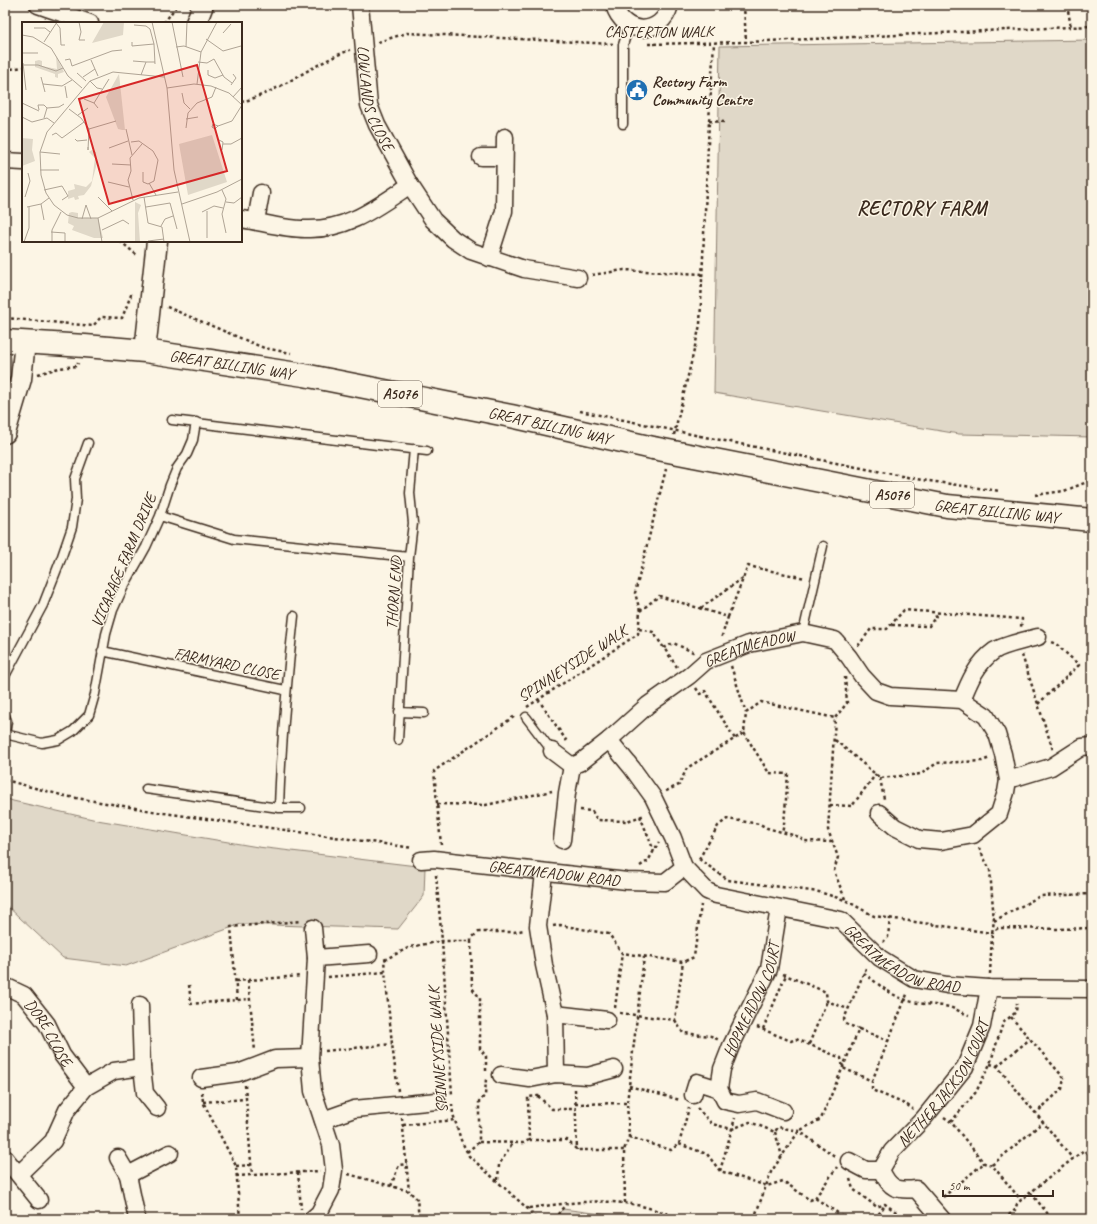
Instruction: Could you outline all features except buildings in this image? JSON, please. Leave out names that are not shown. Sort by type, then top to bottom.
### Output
[{"type":"main road","name":"GREAT BILLING WAY","points":[[15,341],[146,351],[304,375],[511,416],[660,455],[694,456],[947,506],[1092,520]]},
{"type":"street","points":[[38,5],[87,22]]},
{"type":"street","points":[[196,22],[203,5]]},
{"type":"street","name":"LOWLANDS CLOSE","points":[[360,5],[362,46],[369,105],[377,125],[410,185],[433,220],[453,239],[471,252],[524,269],[578,278]]},
{"type":"street","points":[[614,5],[616,14],[622,21],[629,26],[638,29],[647,29],[656,26],[669,12],[670,5]]},
{"type":"street","points":[[489,258],[504,211],[505,137]]},
{"type":"street","points":[[481,157],[504,157]]},
{"type":"street","points":[[5,161],[22,162]]},
{"type":"street","points":[[261,193],[248,220],[281,227],[306,230],[331,227],[360,217],[410,185]]},
{"type":"street","points":[[146,351],[154,265],[158,242]]},
{"type":"street","points":[[5,433],[20,379],[15,341]]},
{"type":"street","name":"GREATMEADOW","points":[[576,764],[609,740],[648,705],[706,662],[749,644],[803,633],[835,640],[849,656],[862,676],[876,691],[890,696],[962,700]]},
{"type":"street","points":[[879,813],[896,827],[919,840],[941,841],[973,835],[999,814],[1008,780],[997,734],[986,716],[962,700],[969,681],[981,662],[994,651],[1038,637]]},
{"type":"street","name":"GREATMEADOW ROAD","points":[[609,740],[632,768],[656,804],[673,838],[684,868],[707,891],[716,896],[841,920],[880,958],[914,979],[947,985],[989,988],[1092,989]]},
{"type":"street","points":[[1008,780],[1051,767],[1082,747],[1092,746]]},
{"type":"street","points":[[552,751],[576,764],[566,801],[562,840]]},
{"type":"street","name":"GREATMEADOW ROAD","points":[[432,855],[544,873],[627,881],[665,882],[684,868]]},
{"type":"street","points":[[544,873],[538,926],[544,965],[555,1014],[556,1074]]},
{"type":"street","name":"HOPMEADOW COURT","points":[[719,1090],[722,1069],[731,1046],[769,969],[779,908]]},
{"type":"street","points":[[313,928],[316,958],[310,1055],[313,1091],[331,1145],[334,1170],[331,1190],[315,1216]]},
{"type":"street","points":[[316,958],[369,954]]},
{"type":"street","name":"DORE CLOSE","points":[[5,986],[24,995],[47,1024],[62,1055],[86,1087]]},
{"type":"street","name":"NETHER JACKSON COURT","points":[[881,1170],[892,1151],[928,1113],[965,1067],[984,1020],[989,988]]},
{"type":"street","points":[[140,1005],[142,1067],[145,1093],[157,1108]]},
{"type":"street","points":[[555,1014],[607,1020]]},
{"type":"street","points":[[201,1078],[238,1073],[275,1059],[310,1055]]},
{"type":"street","points":[[19,1174],[53,1141],[67,1110],[86,1087],[114,1071],[142,1067]]},
{"type":"street","points":[[501,1075],[530,1080],[556,1074],[588,1076],[614,1069]]},
{"type":"street","points":[[691,1102],[698,1082],[719,1090],[725,1101],[740,1104],[757,1101],[782,1111]]},
{"type":"street","points":[[323,1120],[354,1109],[437,1101]]},
{"type":"street","points":[[128,1175],[170,1153]]},
{"type":"street","points":[[5,1158],[39,1200]]},
{"type":"street","points":[[118,1158],[128,1175],[137,1219]]},
{"type":"street","points":[[842,1165],[866,1170],[881,1170],[887,1183],[896,1188],[902,1190],[916,1189],[942,1219]]},
{"type":"lane","points":[[623,124],[624,45],[629,26]]},
{"type":"lane","points":[[172,420],[427,451]]},
{"type":"lane","name":"VICARAGE FARM DRIVE","points":[[5,734],[42,743],[58,740],[73,731],[89,715],[95,694],[102,651],[113,610],[123,588],[146,547],[160,516],[177,468],[187,454],[193,440],[196,422]]},
{"type":"lane","points":[[5,676],[43,605],[61,559],[72,527],[76,499],[75,479],[88,443]]},
{"type":"lane","name":"THORN END","points":[[398,740],[409,557],[414,523],[410,493],[414,449]]},
{"type":"lane","points":[[160,516],[234,539],[409,557]]},
{"type":"lane","points":[[803,633],[823,546]]},
{"type":"lane","points":[[285,690],[294,616]]},
{"type":"lane","name":"FARMYARD CLOSE","points":[[102,651],[285,690],[280,759],[279,808]]},
{"type":"lane","points":[[399,712],[424,714]]},
{"type":"lane","points":[[522,715],[552,751]]},
{"type":"lane","points":[[5,716],[7,721],[5,734]]},
{"type":"lane","points":[[146,789],[279,808],[301,808]]},
{"type":"path","points":[[165,22],[177,5]]},
{"type":"path","points":[[744,5],[746,42]]},
{"type":"path","points":[[1067,5],[1071,27]]},
{"type":"path","name":"CASTERTON WALK","points":[[242,102],[278,87],[336,55],[407,33],[624,45],[746,42],[1092,26]]},
{"type":"path","points":[[677,426],[700,325],[714,43]]},
{"type":"path","points":[[5,70],[22,67]]},
{"type":"path","points":[[709,121],[724,122]]},
{"type":"path","points":[[121,242],[142,259],[154,265]]},
{"type":"path","points":[[578,278],[624,270],[702,274]]},
{"type":"path","points":[[5,318],[93,326],[101,317],[122,318],[131,295],[165,306],[264,348],[295,354]]},
{"type":"path","points":[[573,410],[922,480],[1001,491]]},
{"type":"path","name":"SPINNEYSIDE WALK","points":[[525,708],[638,634],[640,611],[634,593],[660,455]]},
{"type":"path","points":[[1032,496],[1064,491],[1092,480]]},
{"type":"path","points":[[782,832],[788,774],[769,773],[744,733],[746,713],[721,638],[748,566],[815,580]]},
{"type":"path","points":[[701,609],[744,578]]},
{"type":"path","points":[[640,611],[659,596],[728,617]]},
{"type":"path","points":[[891,625],[929,626],[938,613]]},
{"type":"path","points":[[639,629],[653,632],[700,694],[706,691],[735,739]]},
{"type":"path","points":[[1038,637],[1056,644],[1079,665],[1038,704]]},
{"type":"path","points":[[664,648],[673,643],[711,660]]},
{"type":"path","points":[[538,700],[576,764]]},
{"type":"path","points":[[746,713],[761,702],[835,718]]},
{"type":"path","name":"SPINNEYSIDE WALK","points":[[522,715],[434,771],[436,804],[432,855],[442,941],[446,1025],[453,1114],[461,1140],[469,1156],[528,1208],[536,1219]]},
{"type":"path","points":[[436,804],[486,805],[551,791],[566,801],[592,811],[597,820],[627,821],[640,816],[679,785],[687,768],[744,733]]},
{"type":"path","points":[[834,740],[880,778],[884,801],[879,813]]},
{"type":"path","points":[[880,778],[921,774],[937,763],[982,761],[1003,754]]},
{"type":"path","points":[[830,805],[852,806],[876,774]]},
{"type":"path","points":[[640,816],[654,851]]},
{"type":"path","points":[[699,859],[718,826],[727,819],[760,824],[767,828],[800,837],[804,841],[832,842]]},
{"type":"path","points":[[973,835],[990,870],[994,921],[989,988]]},
{"type":"path","points":[[622,953],[683,962],[694,957],[702,901],[707,891]]},
{"type":"path","points":[[994,921],[1040,896],[1092,894]]},
{"type":"path","points":[[888,1041],[846,1024],[844,1018],[875,952],[888,937],[890,918]]},
{"type":"path","points":[[237,1000],[231,927],[312,920],[313,928]]},
{"type":"path","points":[[479,1142],[479,1101],[485,1096],[486,1056],[480,1050],[480,998],[472,988],[471,938],[479,932],[514,932],[538,926],[560,925],[609,934],[622,953],[615,1012],[675,1020]]},
{"type":"path","points":[[409,1191],[384,960],[410,947],[442,941],[471,941]]},
{"type":"path","points":[[625,1203],[624,1150],[629,1137],[627,1103],[628,1086],[644,957]]},
{"type":"path","points":[[683,962],[675,1020],[683,1032],[711,1036],[731,1046]]},
{"type":"path","points":[[769,969],[826,992],[827,1001],[809,1044]]},
{"type":"path","points":[[236,981],[386,972]]},
{"type":"path","points":[[864,973],[883,988],[905,1000],[950,1007],[984,1020],[1003,1023]]},
{"type":"path","points":[[763,1029],[786,975]]},
{"type":"path","points":[[914,979],[872,1081],[872,1090],[951,1122],[984,1163],[992,1164],[1022,1200]]},
{"type":"path","points":[[248,980],[253,1046],[246,1099],[252,1175]]},
{"type":"path","points":[[189,984],[191,1004],[250,999]]},
{"type":"path","points":[[951,1122],[976,1092],[990,1064],[1003,1023],[1016,1012],[1018,988]]},
{"type":"path","points":[[827,1001],[848,1009]]},
{"type":"path","points":[[1010,1017],[1064,1078],[1062,1089],[1036,1113]]},
{"type":"path","points":[[743,1021],[791,1040],[796,1039],[841,1058],[843,1068]]},
{"type":"path","points":[[754,1219],[771,1172],[799,1131],[821,1119],[858,1029]]},
{"type":"path","points":[[997,1066],[1030,1039]]},
{"type":"path","points":[[310,1055],[392,1044]]},
{"type":"path","points":[[990,1064],[997,1066],[1073,1159]]},
{"type":"path","points":[[843,1068],[872,1081]]},
{"type":"path","points":[[575,1075],[577,1150]]},
{"type":"path","points":[[201,1078],[203,1102],[236,1166],[240,1219]]},
{"type":"path","points":[[538,1078],[538,1096],[552,1109],[576,1109]]},
{"type":"path","points":[[628,1086],[691,1102],[712,1124],[732,1129],[750,1122],[775,1132]]},
{"type":"path","points":[[529,1140],[528,1097],[538,1096]]},
{"type":"path","points":[[203,1102],[246,1099]]},
{"type":"path","points":[[629,1137],[671,1150],[679,1144],[691,1102]]},
{"type":"path","points":[[575,1104],[627,1103]]},
{"type":"path","points":[[720,1171],[740,1104]]},
{"type":"path","points":[[403,1125],[455,1120]]},
{"type":"path","points":[[992,1164],[1043,1122]]},
{"type":"path","points":[[679,1144],[707,1154],[720,1171],[767,1186],[783,1181],[810,1200],[815,1198],[842,1165],[799,1131],[778,1127],[775,1132],[782,1157]]},
{"type":"path","points":[[467,1152],[479,1142],[524,1143],[529,1140],[567,1140],[577,1150],[624,1150]]},
{"type":"path","points":[[498,1181],[499,1165],[513,1142]]},
{"type":"path","points":[[1004,1219],[1015,1210],[1017,1204],[1084,1150],[1092,1160]]},
{"type":"path","points":[[931,1207],[984,1163]]},
{"type":"path","points":[[391,1186],[399,1165],[407,1164]]},
{"type":"path","points":[[236,1166],[252,1165]]},
{"type":"path","points":[[298,1172],[315,1216]]},
{"type":"path","points":[[849,1177],[853,1190],[877,1207],[885,1204]]},
{"type":"path","points":[[875,1219],[896,1188]]},
{"type":"path","points":[[1031,1193],[1052,1219]]},
{"type":"path","points":[[815,1198],[847,1219]]},
{"type":"path","points":[[528,1208],[594,1201],[625,1203],[684,1219]]},
{"type":"path","points":[[554,1219],[567,1203]]},
{"type":"path","points":[[885,1204],[906,1219]]},
{"type":"shaded area","points":[[1092,40],[1092,437],[959,434],[714,393],[720,46]]},
{"type":"shaded area","points":[[5,798],[97,820],[258,847],[425,867],[424,896],[398,929],[241,924],[126,966],[63,958],[5,904]]},
{"type":"shaded area","points":[[563,1209],[624,1217],[633,1219],[553,1219]]},
{"type":"place","name":"Rectory Farm Community Centre","points":[[637,90]]},
{"type":"district","name":"RECTORY FARM","points":[[922,208]]}]
